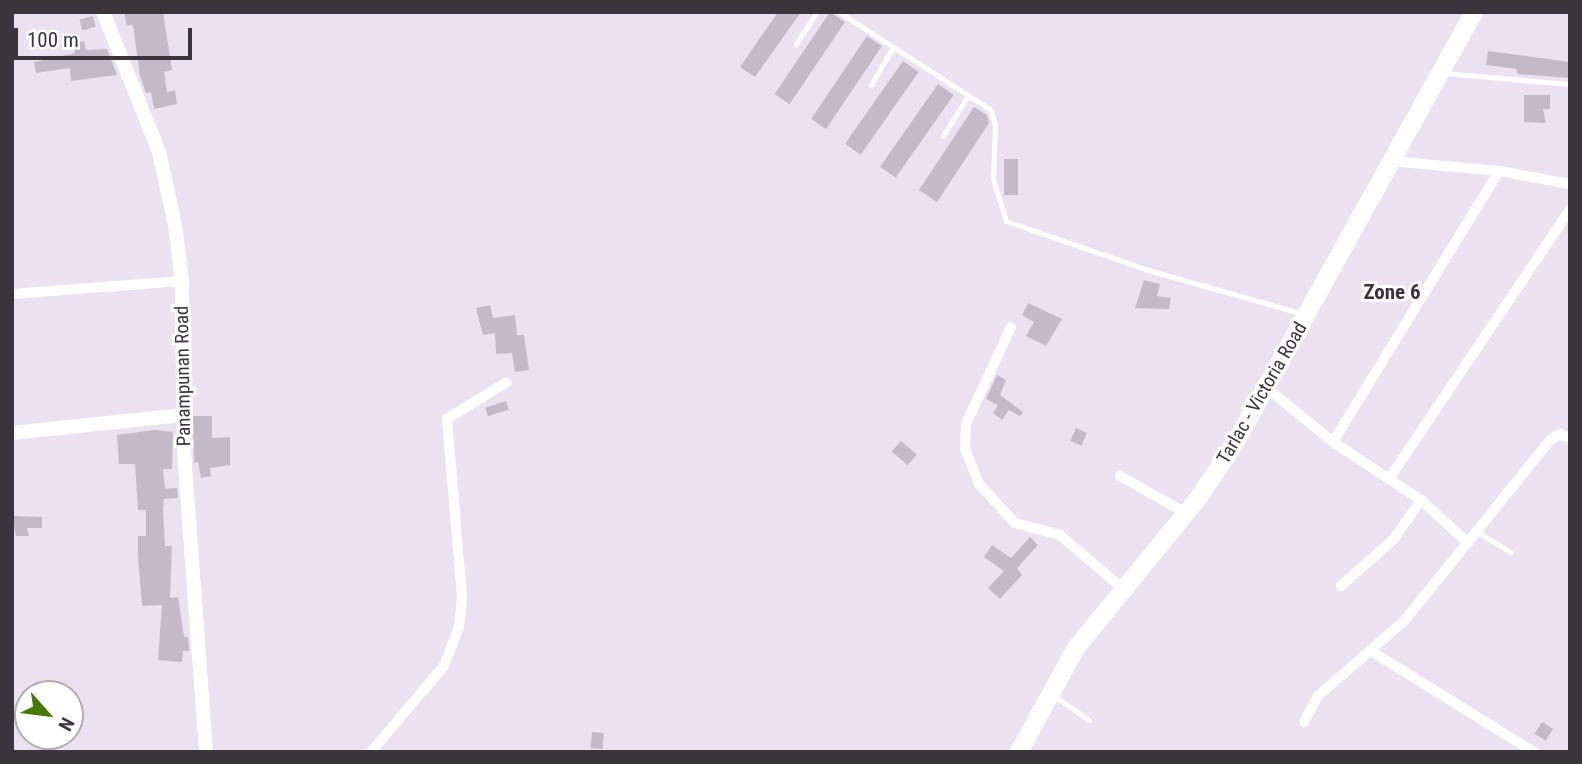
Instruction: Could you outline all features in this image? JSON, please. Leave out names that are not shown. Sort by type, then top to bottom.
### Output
[{"type":"main road","name":"Tarlac - Victoria Road","points":[[1019,752],[1048,692],[1122,588],[1216,474],[1267,388],[1474,12]]},
{"type":"street","name":"Panampunan Road","points":[[103,12],[159,152],[182,281],[183,415],[206,752]]},
{"type":"street","points":[[1391,161],[1499,171],[1570,184]]},
{"type":"street","points":[[1333,442],[1499,171]]},
{"type":"street","points":[[1389,478],[1570,210]]},
{"type":"street","points":[[12,294],[182,281]]},
{"type":"street","points":[[1011,327],[966,424],[965,449],[979,484],[1015,523],[1060,535],[1122,588]]},
{"type":"street","points":[[370,752],[444,666],[459,627],[462,597],[447,419],[507,382]]},
{"type":"street","points":[[1267,388],[1333,442],[1420,500],[1468,543]]},
{"type":"street","points":[[12,433],[183,415]]},
{"type":"street","points":[[1304,722],[1318,696],[1405,620],[1550,440],[1560,434],[1570,438]]},
{"type":"street","points":[[1120,476],[1186,513]]},
{"type":"street","points":[[1341,586],[1393,540],[1420,500]]},
{"type":"street","points":[[1371,651],[1534,752]]},
{"type":"lane","points":[[796,44],[817,12]]},
{"type":"lane","points":[[839,12],[995,116],[993,179],[1006,221],[1147,270],[1306,315]]},
{"type":"lane","points":[[871,85],[892,49]]},
{"type":"lane","points":[[1440,72],[1570,84]]},
{"type":"lane","points":[[943,136],[967,97]]},
{"type":"lane","points":[[1477,532],[1510,552]]},
{"type":"lane","points":[[1048,692],[1088,720]]},
{"type":"building","points":[[124,12],[163,12],[172,70],[164,72],[167,92],[175,90],[177,104],[154,109],[151,92],[146,93],[140,76],[133,25],[127,26]]},
{"type":"building","points":[[778,12],[801,12],[755,77],[740,67]]},
{"type":"building","points":[[830,12],[845,22],[790,104],[775,94]]},
{"type":"building","points":[[93,16],[96,27],[82,30],[79,20]]},
{"type":"building","points":[[867,36],[882,46],[826,129],[811,119]]},
{"type":"building","points":[[84,41],[86,50],[107,49],[117,75],[71,81],[70,68],[36,73],[34,62],[75,53],[73,43]]},
{"type":"building","points":[[1488,51],[1570,62],[1570,78],[1517,74],[1517,69],[1486,65]]},
{"type":"building","points":[[903,61],[919,72],[861,155],[845,144]]},
{"type":"building","points":[[938,84],[954,95],[896,178],[880,167]]},
{"type":"building","points":[[1524,95],[1550,95],[1550,109],[1543,109],[1546,123],[1524,122]]},
{"type":"building","points":[[974,107],[987,115],[989,123],[937,202],[919,190]]},
{"type":"building","points":[[1004,159],[1018,159],[1018,195],[1004,195]]},
{"type":"building","points":[[1144,280],[1160,284],[1157,296],[1171,298],[1169,309],[1135,308]]},
{"type":"building","points":[[1028,303],[1062,319],[1046,346],[1026,336],[1034,322],[1022,315]]},
{"type":"building","points":[[490,305],[493,318],[515,315],[517,335],[524,335],[529,370],[515,372],[512,353],[496,354],[495,333],[483,335],[476,308]]},
{"type":"building","points":[[997,375],[1006,380],[1000,395],[1023,412],[1020,416],[1009,410],[1002,420],[993,413],[998,405],[986,399]]},
{"type":"building","points":[[506,401],[509,410],[488,416],[485,408]]},
{"type":"building","points":[[193,416],[212,416],[212,438],[230,437],[230,465],[210,468],[211,476],[201,478],[198,462],[194,463]]},
{"type":"building","points":[[1076,428],[1087,433],[1081,446],[1070,441]]},
{"type":"building","points":[[154,430],[173,432],[172,469],[163,469],[165,489],[177,488],[178,498],[164,499],[163,508],[165,546],[172,546],[170,598],[178,597],[184,637],[188,637],[189,651],[183,651],[182,662],[158,660],[162,605],[142,606],[138,556],[138,536],[146,536],[146,510],[138,510],[135,464],[119,464],[117,435]]},
{"type":"building","points":[[901,441],[917,455],[908,465],[892,452]]},
{"type":"building","points":[[12,516],[42,517],[42,528],[27,528],[29,536],[16,536]]},
{"type":"building","points":[[1030,537],[1038,545],[1017,568],[1022,575],[1000,599],[988,588],[1004,571],[984,557],[992,545],[1011,558]]},
{"type":"building","points":[[1542,722],[1553,729],[1546,741],[1535,734]]},
{"type":"building","points":[[592,732],[604,733],[603,749],[591,748]]},
{"type":"district","name":"Zone 6","points":[[1392,292]]}]
